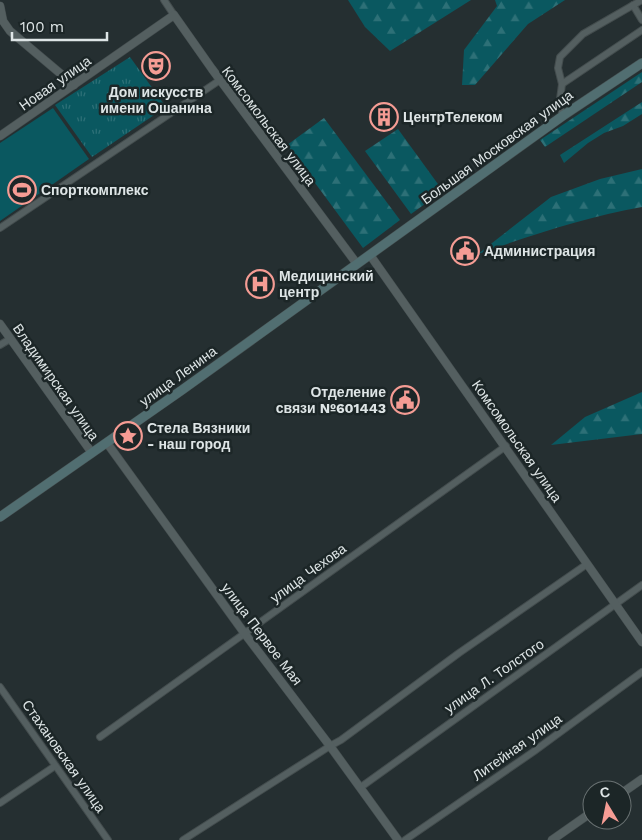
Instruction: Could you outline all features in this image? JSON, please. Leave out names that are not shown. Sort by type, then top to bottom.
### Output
[{"type":"main road","name":"Большая Московская улица","points":[[370,255],[564,115],[642,63]]},
{"type":"main road","name":"улица Ленина","points":[[0,517],[370,255]]},
{"type":"street","name":"Комсомольская улица","points":[[164,0],[220,80],[357,264]]},
{"type":"street","points":[[564,115],[559,107],[562,84],[558,68],[560,57],[583,34],[642,0]]},
{"type":"street","points":[[0,6],[3,21],[10,31],[74,85]]},
{"type":"street","points":[[633,6],[642,20]]},
{"type":"street","name":"Новая улица","points":[[0,136],[174,15]]},
{"type":"street","points":[[562,84],[642,30]]},
{"type":"street","points":[[0,228],[220,80]]},
{"type":"street","name":"Комсомольская улица","points":[[370,255],[642,642]]},
{"type":"street","name":"Владимирская улица","points":[[0,324],[92,453]]},
{"type":"street","points":[[0,345],[10,339]]},
{"type":"street","name":"улица Первое Мая","points":[[107,443],[245,634],[398,840]]},
{"type":"street","name":"улица Чехова","points":[[100,737],[506,446]]},
{"type":"street","points":[[183,840],[341,740],[459,653],[587,564]]},
{"type":"street","name":"улица Л. Толстого","points":[[360,787],[642,585]]},
{"type":"street","name":"Литейная улица","points":[[405,840],[533,752],[642,672]]},
{"type":"street","name":"Стахановская улица","points":[[0,687],[108,840]]},
{"type":"street","points":[[0,803],[55,766]]},
{"type":"street","points":[[552,840],[582,819]]},
{"type":"green space","points":[[348,0],[471,0],[390,51],[365,27]]},
{"type":"green space","points":[[495,0],[565,0],[528,24],[475,85],[462,85],[464,50],[497,6]]},
{"type":"green space","points":[[130,57],[166,107],[92,157],[55,105]]},
{"type":"green space","points":[[642,72],[642,82],[545,147],[540,140]]},
{"type":"green space","points":[[642,102],[642,114],[623,126],[604,133],[588,143],[564,163],[560,155]]},
{"type":"green space","name":"Спорткомплекс","points":[[53,108],[89,159],[0,221],[0,143]]},
{"type":"green space","points":[[324,118],[400,220],[363,248],[287,145]]},
{"type":"green space","points":[[398,129],[443,191],[411,214],[365,151]]},
{"type":"green space","points":[[642,169],[642,207],[559,227],[478,254],[551,197],[600,179]]},
{"type":"green space","points":[[642,392],[642,434],[551,445],[585,417]]},
{"type":"place","name":"Дом искусств имени Ошанина","points":[[156,66]]},
{"type":"place","name":"ЦентрТелеком","points":[[384,117]]},
{"type":"place","name":"Спорткомплекс","points":[[22,190]]},
{"type":"place","name":"Администрация","points":[[465,251]]},
{"type":"place","name":"Медицинский центр","points":[[260,284]]},
{"type":"place","name":"Отделение связи №601443","points":[[405,400]]},
{"type":"place","name":"Стела Вязники - наш город","points":[[128,436]]}]
